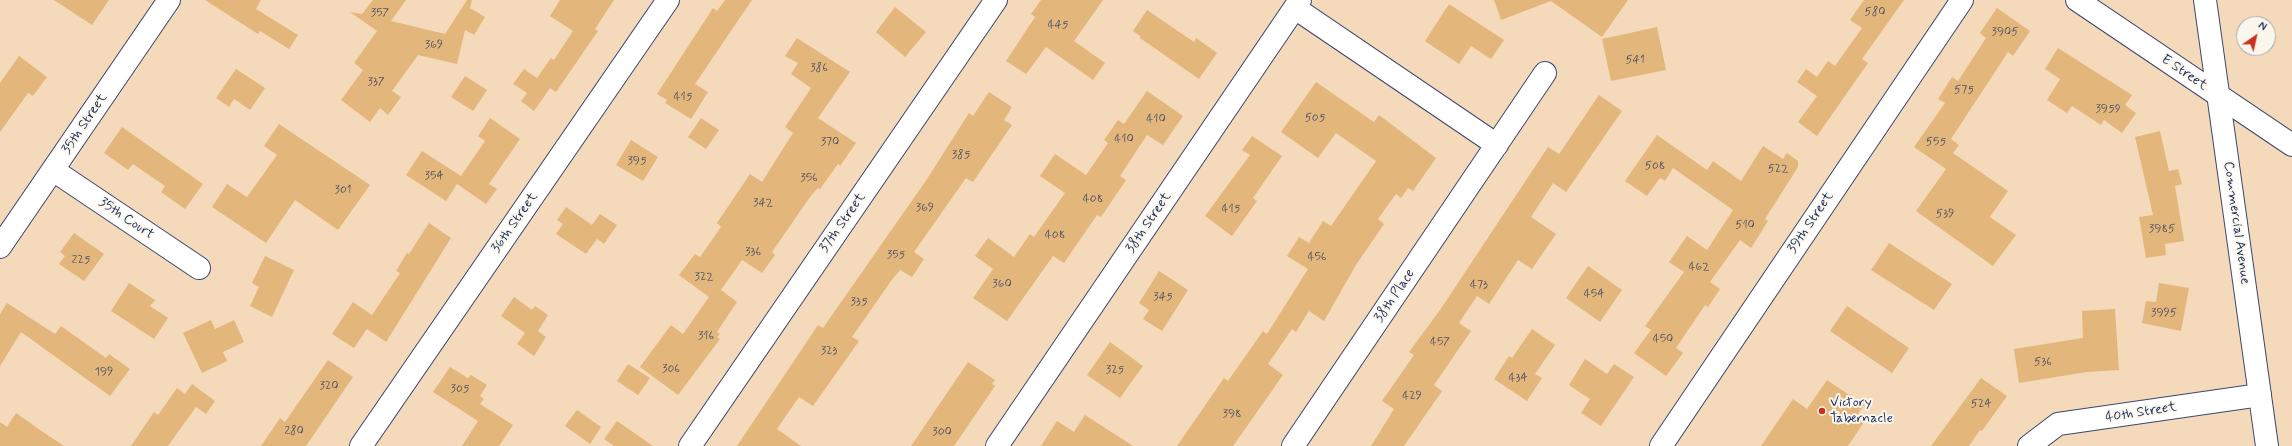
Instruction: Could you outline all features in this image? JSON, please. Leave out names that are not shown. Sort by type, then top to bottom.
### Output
[{"type":"street","name":"35th Street","points":[[0,247],[169,0]]},
{"type":"street","name":"36th Street","points":[[361,446],[668,0]]},
{"type":"street","name":"37th Street","points":[[690,446],[996,0]]},
{"type":"street","name":"39th Street","points":[[1660,446],[1962,0]]},
{"type":"street","name":"E Street","points":[[2077,0],[2292,145]]},
{"type":"street","name":"Commercial Avenue","points":[[2205,0],[2267,446]]},
{"type":"street","points":[[1298,4],[1497,145]]},
{"type":"street","name":"38th Street","points":[[997,446],[1298,4]]},
{"type":"street","name":"38th Place","points":[[1293,446],[1545,73]]},
{"type":"street","name":"35th Court","points":[[53,170],[199,268]]},
{"type":"street","name":"40th Street","points":[[2029,446],[2058,424],[2260,395]]},
{"type":"building","points":[[54,0],[109,0],[92,25]]},
{"type":"building","points":[[205,0],[261,0],[256,9],[298,35],[289,49],[260,31],[258,34]]},
{"type":"building","points":[[373,0],[406,0],[391,21],[445,34],[467,0],[472,0],[470,8],[485,17],[474,35],[465,30],[457,64],[418,55],[392,91],[401,97],[388,115],[380,108],[370,122],[341,100],[363,70],[354,63],[377,31],[350,12],[362,14]]},
{"type":"building","points":[[560,0],[614,0],[595,29],[598,31],[556,92],[550,88],[534,111],[521,101],[527,93],[513,84],[524,69],[537,78],[551,58],[554,60],[573,31],[550,16]]},
{"type":"building","points":[[725,0],[752,0],[695,84],[708,92],[691,119],[665,103],[667,100],[657,94],[713,8],[717,11]]},
{"type":"building","points":[[1041,0],[1103,0],[1074,41],[1105,63],[1093,80],[1046,47],[1026,74],[1006,61],[1035,17],[1031,14]]},
{"type":"building","points":[[1494,0],[1628,0],[1602,37],[1551,1],[1501,20]]},
{"type":"building","points":[[1864,0],[1904,0],[1862,59],[1868,63],[1817,136],[1798,122],[1817,96],[1797,82],[1806,69],[1817,77],[1828,61],[1835,66],[1862,28],[1850,20]]},
{"type":"building","points":[[1449,4],[1504,40],[1491,59],[1471,46],[1459,64],[1425,41]]},
{"type":"building","points":[[895,7],[926,32],[905,57],[876,32]]},
{"type":"building","points":[[1997,8],[2030,31],[2013,56],[2008,52],[1951,139],[1959,145],[1953,153],[2008,191],[1990,217],[2016,235],[1993,266],[1916,211],[1946,169],[1914,147],[1945,103],[1938,99],[1952,77],[1958,81],[1986,38],[1980,33]]},
{"type":"building","points":[[1147,10],[1194,42],[1196,38],[1217,53],[1199,79],[1140,38],[1140,36],[1133,31]]},
{"type":"building","points":[[1657,27],[1666,70],[1611,81],[1602,39]]},
{"type":"building","points":[[797,38],[850,72],[818,118],[856,143],[840,166],[838,164],[820,189],[818,188],[810,197],[772,252],[775,255],[762,273],[742,260],[721,290],[737,302],[717,332],[720,334],[717,337],[720,339],[678,395],[640,367],[671,325],[683,334],[709,297],[679,275],[695,254],[700,257],[721,227],[717,223],[750,174],[762,182],[793,133],[785,127],[811,88],[791,74],[798,63],[785,56]]},
{"type":"building","points":[[2058,48],[2132,95],[2125,105],[2136,113],[2122,133],[2104,120],[2101,125],[2072,106],[2067,113],[2047,100],[2060,79],[2045,69]]},
{"type":"building","points":[[19,56],[47,77],[33,96],[28,93],[0,132],[0,83]]},
{"type":"building","points":[[236,69],[265,88],[250,110],[234,99],[229,107],[216,98]]},
{"type":"building","points":[[465,76],[487,90],[473,111],[451,97]]},
{"type":"building","points":[[1316,82],[1374,122],[1379,115],[1436,158],[1413,191],[1408,188],[1401,198],[1396,194],[1378,219],[1384,224],[1356,265],[1324,321],[1309,311],[1296,332],[1292,329],[1268,364],[1283,375],[1233,446],[1177,446],[1224,378],[1228,381],[1263,331],[1267,334],[1308,269],[1287,256],[1299,237],[1309,243],[1323,221],[1331,226],[1376,161],[1336,133],[1318,158],[1281,132]]},
{"type":"building","points":[[1147,91],[1183,116],[1163,145],[1147,135],[1120,176],[1126,180],[1101,217],[1097,215],[1064,263],[1053,256],[1007,321],[973,298],[993,269],[975,256],[988,238],[1014,257],[1030,234],[1034,237],[1065,193],[1040,176],[1055,154],[1086,175],[1108,143],[1104,140],[1118,120],[1124,124]]},
{"type":"building","points":[[989,92],[1012,107],[1004,120],[1012,125],[973,182],[966,178],[914,252],[924,259],[912,277],[900,270],[891,281],[852,337],[859,341],[813,406],[799,397],[777,429],[801,446],[737,446],[818,325],[823,328],[927,179],[969,113],[973,116]]},
{"type":"building","points":[[1599,95],[1622,111],[1566,192],[1553,183],[1531,217],[1556,234],[1532,269],[1518,260],[1489,304],[1477,296],[1459,323],[1471,331],[1434,385],[1442,391],[1404,446],[1371,446],[1394,409],[1382,401],[1414,355],[1409,352],[1440,310],[1548,147],[1559,154]]},
{"type":"building","points":[[490,118],[520,139],[489,184],[497,189],[486,204],[457,184],[446,201],[406,175],[422,151],[461,176],[485,141],[478,136]]},
{"type":"building","points":[[701,118],[719,130],[706,149],[688,137]]},
{"type":"building","points":[[279,124],[370,185],[338,230],[295,200],[266,243],[212,207],[227,184],[247,197],[277,155],[264,146]]},
{"type":"building","points":[[122,127],[203,184],[185,209],[161,192],[165,186],[133,164],[128,170],[104,153]]},
{"type":"building","points":[[2160,131],[2169,171],[2178,169],[2182,184],[2175,186],[2184,241],[2165,244],[2166,255],[2146,258],[2139,217],[2153,215],[2135,137]]},
{"type":"building","points":[[1657,135],[1707,170],[1713,161],[1741,181],[1763,146],[1783,159],[1787,153],[1798,161],[1798,167],[1765,219],[1768,221],[1751,248],[1740,240],[1710,282],[1720,289],[1708,307],[1705,305],[1676,348],[1683,353],[1666,376],[1634,353],[1651,330],[1645,326],[1684,272],[1669,262],[1687,236],[1707,250],[1733,210],[1673,168],[1665,181],[1660,178],[1647,196],[1625,181]]},
{"type":"building","points":[[1252,136],[1282,156],[1253,198],[1257,201],[1232,236],[1205,216],[1250,155],[1242,150]]},
{"type":"building","points":[[631,140],[658,157],[643,181],[616,165]]},
{"type":"building","points":[[566,207],[592,225],[600,214],[617,225],[604,244],[597,239],[586,254],[556,234],[563,224],[557,220]]},
{"type":"building","points":[[429,223],[451,238],[386,342],[367,329],[354,348],[332,334],[353,302],[372,315],[400,273],[396,271],[407,253],[409,254]]},
{"type":"building","points":[[74,233],[104,254],[84,281],[59,264],[65,256],[60,252]]},
{"type":"building","points":[[1889,243],[1952,284],[1934,310],[1871,270]]},
{"type":"building","points":[[265,256],[294,270],[272,317],[250,306],[259,287],[252,283]]},
{"type":"building","points":[[1588,266],[1622,290],[1600,322],[1566,298]]},
{"type":"building","points":[[1159,271],[1188,290],[1162,331],[1143,319],[1149,310],[1139,303]]},
{"type":"building","points":[[129,283],[155,300],[150,306],[168,318],[154,339],[111,311]]},
{"type":"building","points":[[2159,283],[2189,288],[2181,331],[2142,323],[2146,301],[2156,302]]},
{"type":"building","points":[[514,297],[532,310],[535,306],[548,315],[538,331],[546,337],[534,356],[517,344],[525,333],[501,316]]},
{"type":"building","points":[[7,303],[55,334],[61,326],[106,358],[109,354],[130,369],[110,396],[21,332],[0,366],[0,314]]},
{"type":"building","points":[[1847,306],[1909,348],[1892,373],[1830,331]]},
{"type":"building","points":[[2115,309],[2119,370],[2087,372],[2019,383],[2014,349],[2083,338],[2082,311]]},
{"type":"building","points":[[211,320],[215,329],[234,320],[244,342],[223,352],[227,361],[202,373],[183,333]]},
{"type":"building","points":[[1532,329],[1555,345],[1535,374],[1542,378],[1527,401],[1494,379],[1509,356],[1512,358]]},
{"type":"building","points":[[1110,342],[1143,366],[1120,398],[1087,375]]},
{"type":"building","points":[[1585,359],[1607,374],[1614,364],[1634,377],[1601,426],[1581,413],[1590,399],[1569,385]]},
{"type":"building","points":[[328,360],[353,377],[306,446],[261,446],[280,418],[285,422]]},
{"type":"building","points":[[968,362],[995,380],[992,384],[995,386],[954,446],[911,446]]},
{"type":"building","points":[[628,364],[650,378],[638,395],[617,381]]},
{"type":"building","points":[[450,367],[468,378],[471,375],[487,385],[480,396],[484,399],[480,404],[513,425],[499,446],[462,446],[478,421],[433,392]]},
{"type":"building","points":[[1981,378],[2007,396],[1982,431],[1980,430],[1969,446],[1931,446]]},
{"type":"building","name":"Victory Tabernacle","points":[[1827,380],[1864,405],[1858,414],[1866,419],[1848,446],[1761,446],[1793,399],[1807,409]]},
{"type":"building","points":[[192,384],[215,401],[206,414],[196,407],[168,446],[131,446],[154,412],[158,415],[177,388],[185,394]]},
{"type":"building","points":[[577,410],[601,427],[590,444],[565,426]]},
{"type":"building","points":[[16,413],[64,446],[0,446],[0,422],[7,427]]},
{"type":"building","points":[[1085,415],[1133,446],[1041,446],[1057,421],[1074,432]]},
{"type":"building","points":[[617,421],[653,446],[614,446],[604,439]]},
{"type":"place","name":"Victory Tabernacle","points":[[1822,411]]}]
